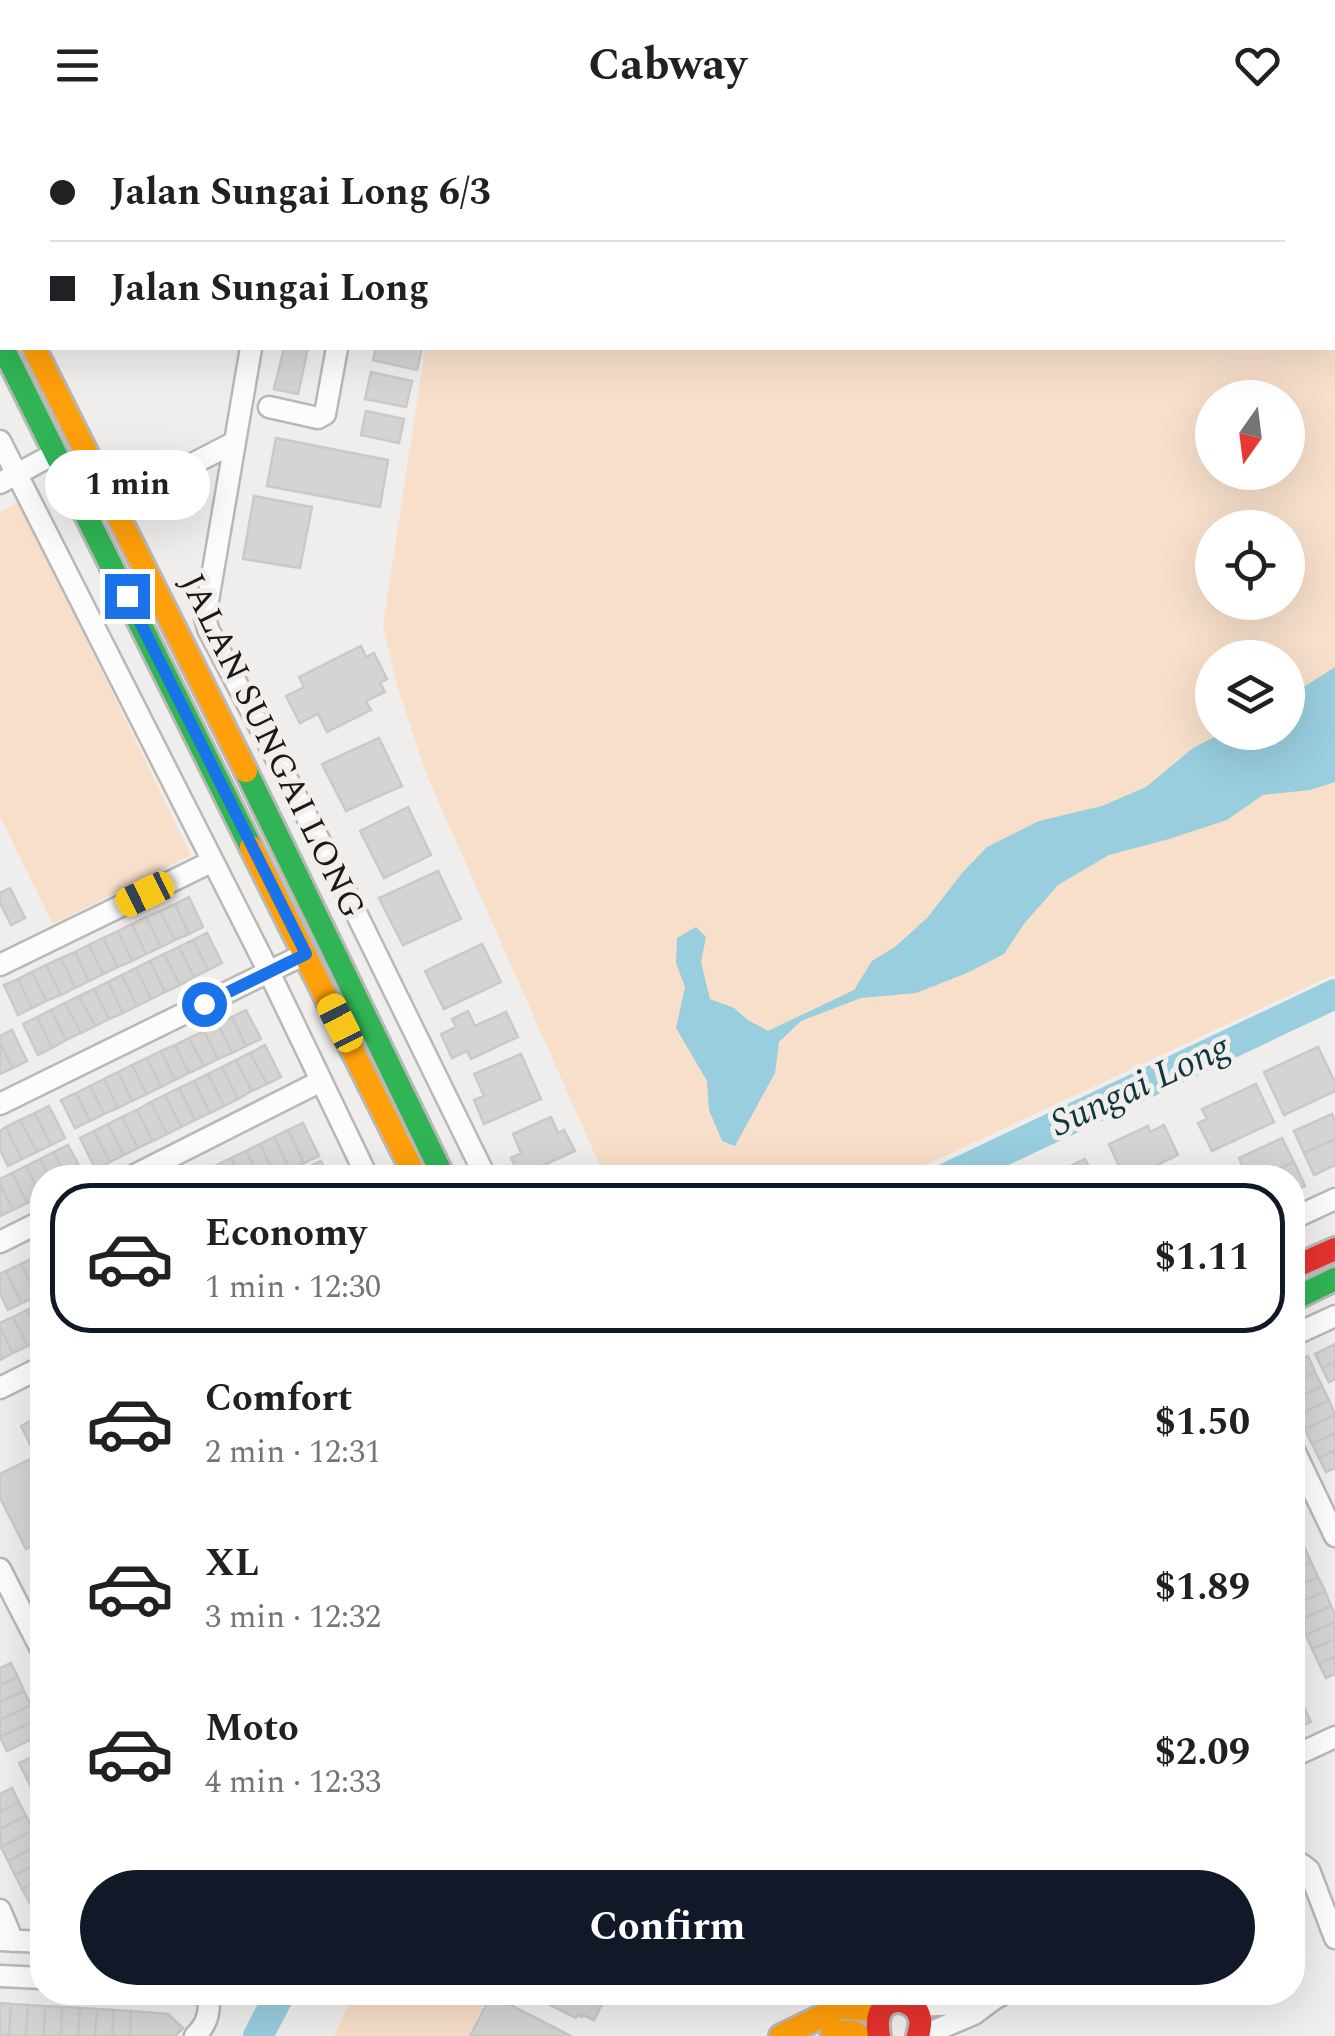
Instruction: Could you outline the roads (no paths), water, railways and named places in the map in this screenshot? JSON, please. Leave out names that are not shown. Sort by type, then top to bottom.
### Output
[{"type":"street","name":"JALAN SUNGAI LONG","points":[[4,350],[410,1165]]},
{"type":"street","name":"JALAN SUNGAI LONG","points":[[35,350],[300,879],[438,1165]]},
{"type":"street","points":[[251,350],[205,618],[208,629],[337,874],[480,1165]]},
{"type":"street","points":[[269,407],[318,418],[325,414],[338,350]]},
{"type":"street","points":[[0,441],[8,479],[269,972],[362,1165]]},
{"type":"street","points":[[113,505],[233,444]]},
{"type":"street","points":[[8,479],[56,453]]},
{"type":"street","points":[[0,965],[211,862]]},
{"type":"street","points":[[0,1104],[306,954]]},
{"type":"street","points":[[155,1165],[321,1082]]},
{"type":"street","points":[[1305,1213],[1335,1199]]},
{"type":"street","points":[[0,1242],[30,1226]]},
{"type":"street","points":[[1305,1262],[1335,1249]]},
{"type":"street","points":[[1305,1294],[1335,1279]]},
{"type":"street","points":[[1305,1330],[1335,1316]]},
{"type":"street","points":[[0,1388],[30,1373]]},
{"type":"street","points":[[1305,1473],[1335,1536]]},
{"type":"street","points":[[0,1569],[30,1628]]},
{"type":"street","points":[[1305,1751],[1335,1736]]},
{"type":"street","points":[[1305,1867],[1335,1938]]},
{"type":"street","points":[[0,1910],[7,1940]]},
{"type":"street","points":[[0,1976],[30,1977]]},
{"type":"street","points":[[195,2036],[204,2028],[209,2015],[206,2005]]},
{"type":"street","points":[[827,2034],[886,2012],[954,2005]]},
{"type":"street","points":[[920,2036],[987,2005]]},
{"type":"street","points":[[780,2036],[841,2007],[921,2018],[920,2036]]},
{"type":"water","points":[[1335,667],[1335,782],[1310,790],[1263,795],[1227,820],[1109,855],[1058,885],[1004,954],[916,993],[861,998],[801,1021],[779,1042],[775,1073],[735,1146],[722,1141],[709,1110],[707,1081],[676,1028],[685,987],[676,963],[677,938],[696,927],[706,937],[701,962],[710,999],[734,1008],[768,1031],[854,990],[872,961],[895,947],[928,917],[987,847],[1039,821],[1102,806],[1146,787],[1195,747],[1195,750],[1305,750],[1305,686]]},
{"type":"waterway","name":"Sungai Long","points":[[973,1165],[1335,994]]},
{"type":"waterway","name":"Sungai Long","points":[[258,2036],[274,2005]]}]
